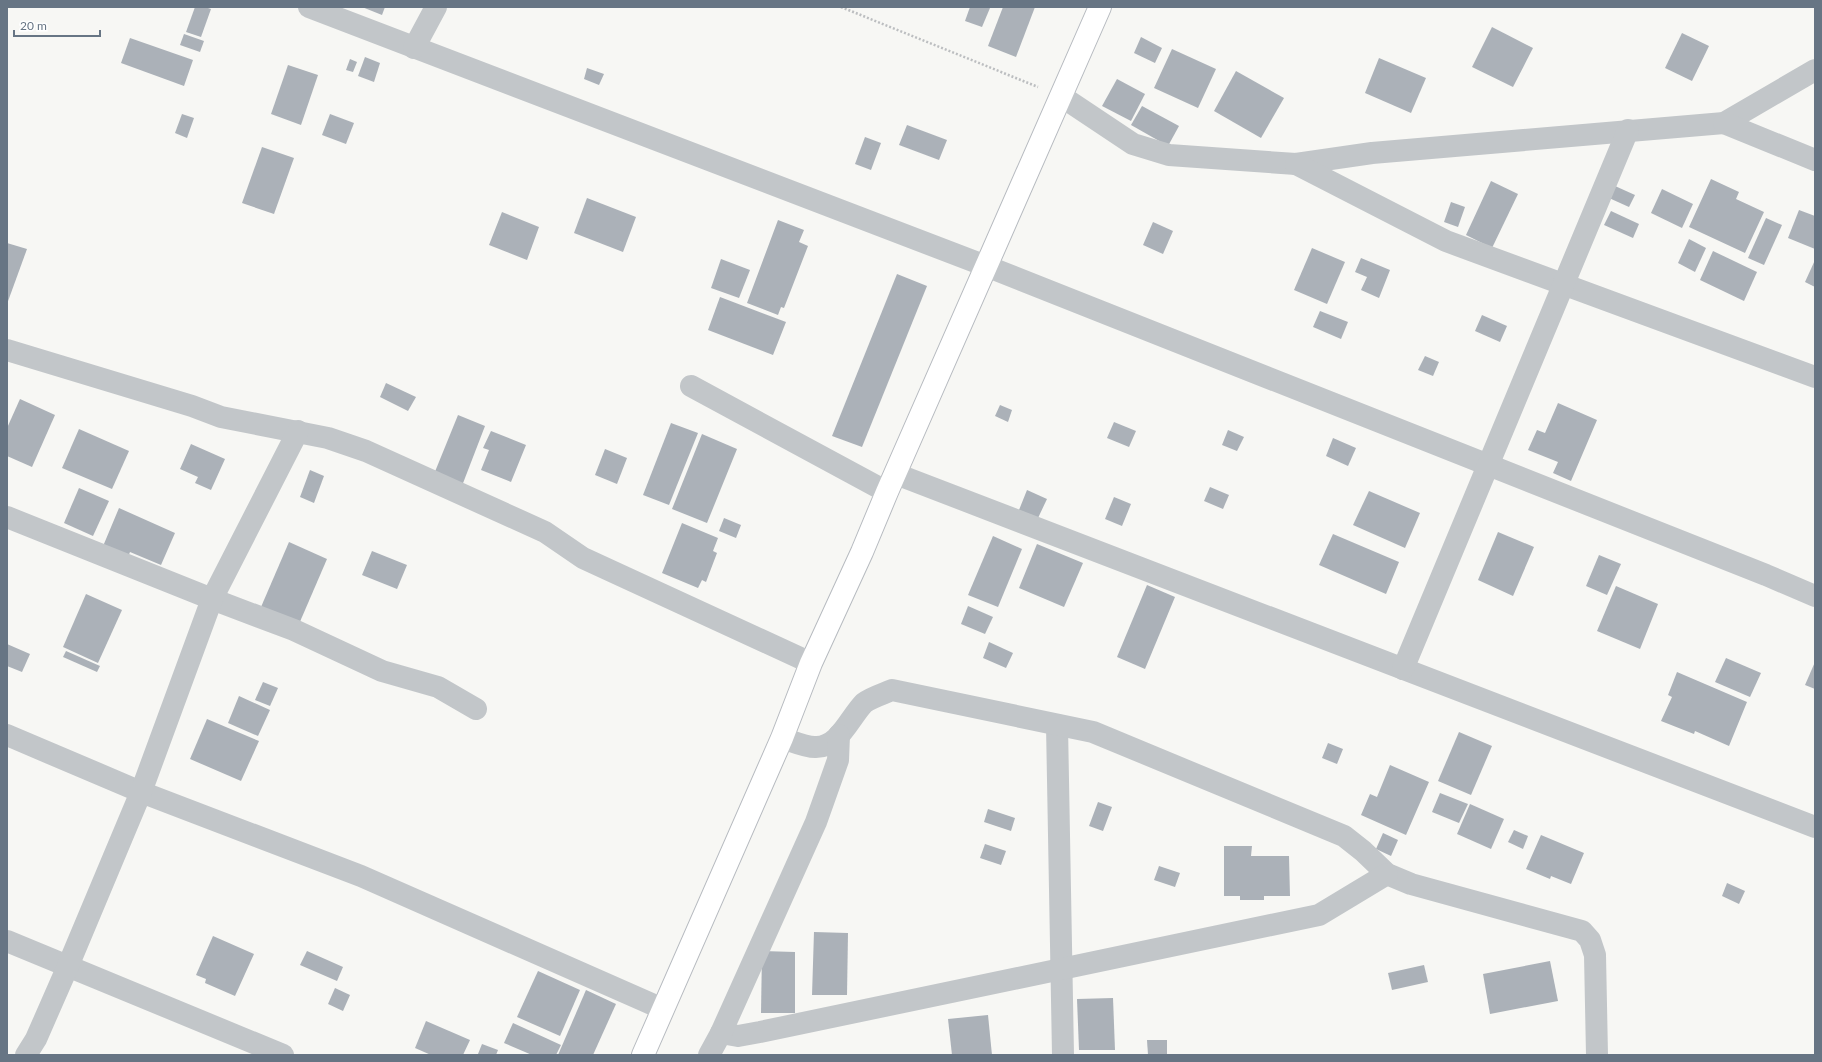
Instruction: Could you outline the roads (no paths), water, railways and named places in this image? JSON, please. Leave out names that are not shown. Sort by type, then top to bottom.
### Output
[{"type":"street","points":[[309,7],[986,266],[1815,596]]},
{"type":"street","points":[[414,48],[436,7]]},
{"type":"street","points":[[642,1055],[782,738],[811,663],[862,552],[1100,7]]},
{"type":"street","points":[[1061,96],[1133,144],[1169,155],[1296,164],[1372,153],[1724,123],[1815,70]]},
{"type":"street","points":[[1724,123],[1815,160]]},
{"type":"street","points":[[1403,669],[1628,130]]},
{"type":"street","points":[[1296,164],[1446,241],[1815,377]]},
{"type":"street","points":[[7,350],[192,406],[220,417],[243,423],[298,431],[328,438],[366,452],[545,532],[583,558],[811,663]]},
{"type":"street","points":[[691,386],[891,483],[1403,669],[1815,826]]},
{"type":"street","points":[[26,1055],[36,1039],[68,966],[141,792],[212,599],[298,431]]},
{"type":"street","points":[[7,517],[294,630],[382,671],[438,687],[476,709]]},
{"type":"street","points":[[782,738],[816,748],[830,744],[865,703],[892,690],[1094,732],[1344,836],[1363,851],[1387,874],[1411,884],[1582,930],[1590,940],[1595,955],[1597,1055]]},
{"type":"street","points":[[1057,725],[1063,1055]]},
{"type":"street","points":[[7,735],[141,792],[361,876],[663,1009]]},
{"type":"street","points":[[709,1055],[721,1033],[816,822],[838,760],[839,735]]},
{"type":"street","points":[[721,1033],[738,1036],[760,1032],[1319,915],[1387,874]]},
{"type":"street","points":[[7,941],[284,1055]]}]
